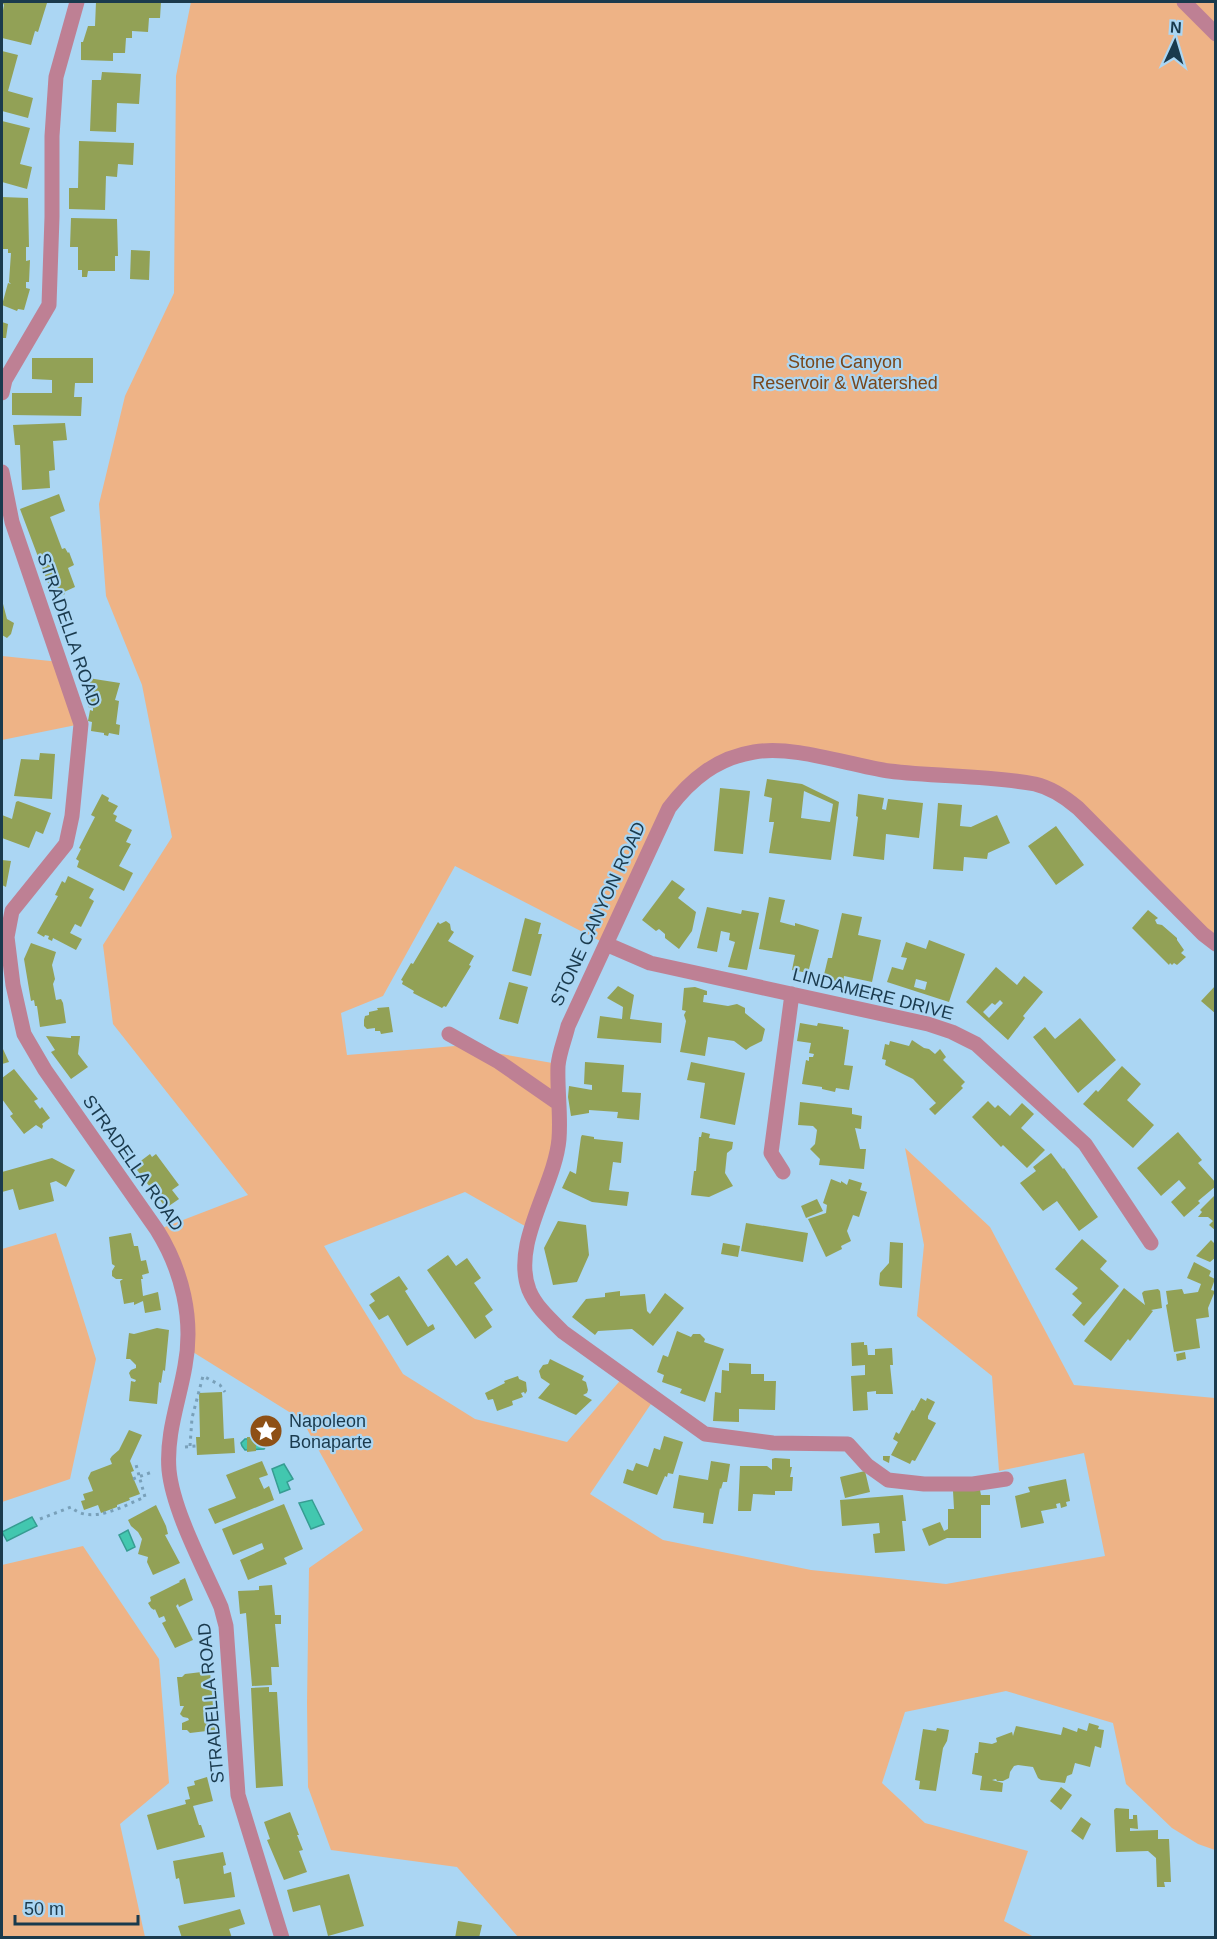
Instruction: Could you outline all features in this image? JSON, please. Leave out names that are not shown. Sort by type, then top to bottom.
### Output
[{"type":"street","points":[[2,393],[5,380],[49,305],[52,136],[56,77],[77,2]]},
{"type":"street","points":[[1184,2],[1215,34]]},
{"type":"street","name":"STRADELLA ROAD","points":[[2,472],[12,522],[81,724],[72,816],[66,844],[12,911],[6,937],[13,985],[24,1034],[45,1070],[157,1230],[171,1254],[179,1275],[186,1306],[188,1349],[170,1434],[169,1471],[175,1499],[221,1607],[226,1626],[238,1795],[282,1938]]},
{"type":"street","name":"STONE CANYON ROAD","points":[[1006,1479],[963,1484],[924,1484],[888,1480],[867,1465],[848,1444],[773,1443],[705,1434],[564,1332],[546,1316],[529,1290],[524,1265],[528,1241],[550,1179],[559,1140],[558,1064],[568,1026],[669,808],[683,789],[703,772],[730,758],[756,751],[787,752],[888,771],[1016,782],[1036,785],[1058,793],[1078,808],[1215,944]]},
{"type":"street","name":"LINDAMERE DRIVE","points":[[606,944],[650,963],[928,1024],[952,1032],[976,1044],[1085,1144],[1151,1243]]},
{"type":"street","points":[[783,1172],[771,1153],[792,994]]},
{"type":"street","points":[[449,1034],[499,1062],[558,1103]]},
{"type":"path","points":[[190,1446],[192,1418],[203,1376],[220,1385],[225,1392]]},
{"type":"path","points":[[185,1447],[196,1446]]},
{"type":"path","points":[[40,1519],[71,1507],[77,1512],[99,1515],[146,1497],[138,1477],[135,1461]]},
{"type":"path","points":[[133,1479],[152,1472]]},
{"type":"green space","name":"Stone Canyon Reservoir & Watershed","points":[[191,2],[1215,2],[1215,944],[1058,793],[756,751],[683,789],[606,944],[455,866],[383,996],[341,1013],[347,1055],[455,1046],[558,1064],[559,1140],[532,1230],[465,1192],[324,1246],[403,1374],[475,1419],[567,1442],[624,1376],[655,1398],[590,1494],[663,1540],[811,1570],[946,1584],[1105,1556],[1084,1453],[999,1471],[992,1376],[917,1316],[924,1245],[905,1148],[990,1227],[1074,1385],[1215,1398],[1215,1850],[1198,1844],[1172,1828],[1126,1784],[1113,1723],[1006,1691],[905,1712],[882,1783],[925,1823],[1028,1851],[1004,1921],[1034,1937],[518,1937],[457,1867],[331,1850],[308,1787],[309,1568],[363,1530],[302,1420],[188,1349],[188,1330],[157,1230],[248,1195],[113,1024],[103,945],[172,837],[142,685],[106,596],[99,504],[125,396],[174,293],[176,76]]},
{"type":"green space","points":[[2,656],[60,662],[81,724],[2,740]]},
{"type":"green space","points":[[56,1233],[96,1359],[70,1479],[2,1502],[2,1249]]},
{"type":"green space","points":[[83,1546],[159,1659],[169,1783],[120,1824],[145,1937],[2,1937],[2,1565]]},
{"type":"shaded area","points":[[263,1438],[268,1443],[264,1449],[245,1450],[241,1443],[245,1439]]},
{"type":"shaded area","points":[[284,1464],[293,1479],[287,1482],[290,1489],[280,1493],[272,1469]]},
{"type":"shaded area","points":[[312,1500],[324,1524],[311,1529],[299,1503]]},
{"type":"shaded area","points":[[32,1517],[37,1526],[7,1541],[2,1532]]},
{"type":"shaded area","points":[[128,1530],[135,1547],[127,1551],[119,1535]]},
{"type":"building","points":[[2,2],[47,3],[38,32],[35,31],[31,45],[2,38],[4,5]]},
{"type":"building","points":[[96,2],[161,2],[160,18],[149,18],[148,32],[132,31],[132,38],[126,38],[125,53],[113,53],[113,61],[81,60],[81,42],[83,42],[88,26],[95,26]]},
{"type":"building","points":[[2,51],[18,55],[8,91],[33,98],[28,118],[2,111]]},
{"type":"building","points":[[102,72],[141,74],[139,104],[117,103],[116,132],[90,131],[92,80],[101,80]]},
{"type":"building","points":[[2,121],[30,128],[20,164],[32,167],[27,189],[2,182]]},
{"type":"building","points":[[79,141],[134,143],[133,165],[118,164],[117,177],[106,176],[105,210],[69,209],[69,188],[78,188]]},
{"type":"building","points":[[2,197],[28,198],[29,247],[26,247],[26,261],[30,260],[29,282],[26,282],[26,288],[30,289],[24,310],[18,309],[17,311],[2,305],[8,283],[11,284],[9,282],[11,253],[8,253],[8,249],[2,249]]},
{"type":"building","points":[[71,218],[117,219],[118,256],[115,256],[115,271],[88,271],[87,277],[82,277],[82,270],[78,270],[78,247],[70,247]]},
{"type":"building","points":[[131,250],[150,251],[149,280],[130,279]]},
{"type":"building","points":[[2,322],[8,324],[6,338],[2,338]]},
{"type":"building","points":[[32,358],[93,358],[93,383],[75,383],[74,397],[82,397],[81,416],[12,415],[12,393],[52,393],[52,380],[32,379]]},
{"type":"building","points":[[65,423],[67,440],[53,441],[55,470],[49,471],[50,488],[22,490],[20,445],[15,445],[13,425]]},
{"type":"building","points":[[59,494],[65,511],[50,517],[62,549],[65,548],[69,552],[74,565],[68,568],[75,587],[54,599],[20,509]]},
{"type":"building","points":[[2,600],[7,619],[14,623],[11,634],[7,638],[2,635]]},
{"type":"building","points":[[88,678],[120,683],[115,700],[119,701],[116,724],[120,725],[119,735],[109,733],[108,736],[91,731],[92,722],[88,721],[90,710],[93,711],[93,708],[88,707],[91,694],[85,693]]},
{"type":"building","points":[[40,753],[55,754],[52,799],[14,796],[21,759],[39,760]]},
{"type":"building","points":[[767,779],[802,784],[839,802],[831,860],[769,853],[774,822],[769,822],[772,798],[764,796]],"holes":[[[804,791],[833,804],[830,822],[801,818]]]},
{"type":"building","points":[[720,788],[750,791],[743,854],[714,851]]},
{"type":"building","points":[[102,794],[109,798],[108,801],[118,806],[113,814],[117,816],[115,821],[132,830],[126,842],[131,844],[119,866],[133,873],[124,891],[77,867],[79,861],[76,859],[81,849],[79,848],[95,817],[91,815]]},
{"type":"building","points":[[858,794],[884,798],[882,809],[886,810],[888,799],[923,803],[919,838],[886,834],[884,860],[853,856],[858,817],[856,816]]},
{"type":"building","points":[[18,801],[51,813],[43,834],[36,831],[29,848],[2,838],[2,815],[12,819]]},
{"type":"building","points":[[938,803],[962,805],[960,826],[971,827],[997,815],[1010,843],[988,853],[987,859],[964,857],[963,871],[933,869]]},
{"type":"building","points":[[1056,826],[1084,865],[1056,885],[1028,846]]},
{"type":"building","points":[[2,860],[11,861],[6,887],[2,885]]},
{"type":"building","points":[[68,876],[94,889],[89,898],[94,901],[81,927],[75,924],[70,933],[82,939],[76,950],[53,938],[52,941],[48,939],[49,936],[44,937],[37,933],[58,896],[55,895],[62,881],[65,883]]},
{"type":"building","points":[[672,880],[685,889],[678,898],[696,912],[692,931],[679,949],[665,938],[665,934],[659,929],[656,931],[642,920]]},
{"type":"building","points":[[769,897],[785,900],[780,922],[795,926],[795,923],[819,930],[808,973],[792,970],[795,955],[759,949]]},
{"type":"building","points":[[707,907],[741,914],[742,910],[759,913],[747,970],[728,967],[735,942],[729,940],[730,933],[721,931],[717,952],[697,948]]},
{"type":"building","points":[[1148,910],[1158,918],[1155,920],[1157,924],[1162,925],[1177,938],[1184,950],[1181,953],[1186,957],[1177,965],[1170,963],[1169,965],[1132,928]]},
{"type":"building","points":[[842,913],[862,917],[858,935],[881,940],[872,982],[844,976],[843,983],[823,979],[828,958],[832,958]]},
{"type":"building","points":[[525,918],[541,923],[538,934],[542,934],[531,976],[512,971]]},
{"type":"building","points":[[446,921],[454,932],[448,941],[474,956],[469,965],[471,966],[446,1007],[442,1008],[413,993],[414,991],[402,984],[401,980],[438,922],[440,924]]},
{"type":"building","points":[[929,940],[965,954],[949,1002],[887,982],[892,967],[903,970],[907,958],[901,957],[906,942],[926,949]],"holes":[[[916,979],[927,982],[925,990],[914,987]]]},
{"type":"building","points":[[31,943],[56,952],[52,965],[55,979],[53,984],[56,1000],[61,999],[63,1003],[66,1023],[40,1027],[37,1006],[34,1000],[31,1001],[24,959]]},
{"type":"building","points":[[996,967],[1017,985],[1024,976],[1043,992],[1023,1016],[1025,1018],[1008,1040],[966,1002]],"holes":[[[1000,1000],[1003,1003],[989,1018],[983,1012],[992,1003],[995,1005]]]},
{"type":"building","points":[[509,982],[528,987],[518,1024],[499,1019]]},
{"type":"building","points":[[1216,985],[1216,1014],[1201,1001]]},
{"type":"building","points":[[618,986],[634,995],[630,1019],[662,1023],[661,1043],[597,1038],[600,1016],[622,1019],[623,1007],[607,998]]},
{"type":"building","points":[[695,987],[707,991],[703,1002],[728,1006],[737,1004],[745,1008],[745,1013],[765,1029],[762,1041],[746,1050],[734,1041],[708,1037],[705,1056],[680,1052],[686,1021],[684,1015],[686,1011],[682,1010],[684,988]]},
{"type":"building","points":[[389,1007],[393,1032],[381,1034],[380,1031],[375,1031],[375,1028],[367,1029],[364,1026],[365,1016],[369,1015],[369,1012],[378,1010],[377,1008]]},
{"type":"building","points":[[1080,1018],[1116,1060],[1078,1093],[1033,1037],[1045,1027],[1055,1039]]},
{"type":"building","points":[[800,1023],[817,1026],[818,1023],[849,1030],[844,1065],[853,1066],[849,1090],[836,1088],[835,1092],[802,1084],[806,1060],[809,1061],[809,1057],[813,1057],[814,1054],[809,1053],[811,1043],[797,1041]]},
{"type":"building","points":[[46,1036],[71,1038],[71,1036],[80,1036],[78,1054],[88,1067],[71,1079],[51,1052],[55,1050]]},
{"type":"building","points":[[912,1040],[935,1054],[940,1049],[946,1057],[943,1060],[965,1082],[961,1086],[963,1088],[935,1115],[929,1109],[936,1103],[913,1079],[885,1065],[886,1060],[882,1059],[885,1044],[889,1045],[890,1041],[909,1046]]},
{"type":"building","points":[[2,1050],[9,1062],[2,1064]]},
{"type":"building","points":[[585,1062],[624,1065],[622,1092],[641,1093],[639,1120],[617,1118],[618,1112],[589,1110],[589,1113],[571,1116],[569,1086],[592,1090],[592,1085],[584,1084]]},
{"type":"building","points":[[691,1062],[745,1073],[735,1125],[700,1118],[705,1083],[687,1080]]},
{"type":"building","points":[[1122,1066],[1141,1084],[1127,1100],[1154,1125],[1133,1148],[1083,1104],[1096,1090],[1098,1092]]},
{"type":"building","points":[[14,1069],[38,1099],[34,1101],[50,1118],[42,1124],[42,1129],[36,1125],[24,1134],[10,1116],[13,1114],[2,1099],[2,1078]]},
{"type":"building","points":[[988,1101],[995,1108],[998,1105],[1010,1116],[1022,1103],[1034,1114],[1021,1128],[1045,1150],[1027,1168],[1003,1145],[1001,1147],[972,1117]]},
{"type":"building","points":[[800,1102],[852,1108],[852,1114],[862,1116],[861,1129],[855,1128],[860,1149],[866,1149],[864,1169],[819,1165],[820,1159],[810,1149],[815,1144],[817,1130],[813,1126],[798,1125]]},
{"type":"building","points":[[702,1132],[710,1134],[709,1138],[733,1142],[732,1149],[727,1153],[725,1173],[733,1186],[709,1197],[691,1195],[699,1137]]},
{"type":"building","points":[[1178,1132],[1202,1160],[1198,1163],[1216,1183],[1216,1186],[1198,1201],[1200,1203],[1184,1217],[1171,1202],[1186,1188],[1179,1180],[1161,1196],[1137,1168]]},
{"type":"building","points":[[582,1135],[594,1137],[594,1139],[623,1142],[621,1163],[613,1162],[609,1190],[629,1192],[627,1206],[592,1202],[562,1188],[570,1171],[576,1174]]},
{"type":"building","points":[[1051,1153],[1098,1217],[1079,1231],[1057,1201],[1043,1211],[1020,1183],[1036,1171],[1033,1167]]},
{"type":"building","points":[[150,1154],[152,1157],[156,1154],[179,1185],[172,1190],[179,1199],[166,1208],[134,1166]]},
{"type":"building","points":[[52,1158],[75,1170],[66,1187],[56,1181],[50,1183],[54,1201],[19,1210],[13,1189],[2,1192],[2,1172]]},
{"type":"building","points":[[831,1179],[847,1185],[849,1179],[862,1183],[860,1190],[867,1192],[859,1217],[853,1215],[847,1231],[851,1241],[841,1246],[842,1249],[826,1257],[808,1219],[826,1213],[827,1205],[823,1203]]},
{"type":"building","points":[[1216,1194],[1216,1231],[1209,1225],[1213,1221],[1208,1217],[1198,1217],[1202,1212],[1200,1210]]},
{"type":"building","points":[[817,1199],[823,1211],[806,1218],[801,1206]]},
{"type":"building","points":[[558,1221],[586,1225],[589,1255],[577,1282],[553,1285],[544,1248]]},
{"type":"building","points":[[746,1223],[808,1233],[803,1262],[741,1251]]},
{"type":"building","points":[[131,1233],[134,1246],[138,1246],[141,1261],[146,1260],[149,1273],[142,1275],[143,1296],[158,1292],[161,1310],[145,1313],[143,1301],[134,1305],[134,1302],[124,1304],[120,1281],[123,1279],[116,1279],[112,1276],[115,1266],[112,1264],[109,1237]]},
{"type":"building","points":[[1082,1239],[1107,1261],[1100,1269],[1119,1286],[1084,1326],[1072,1315],[1082,1303],[1072,1294],[1078,1288],[1055,1269]]},
{"type":"building","points":[[1211,1240],[1216,1245],[1216,1257],[1210,1262],[1196,1256]]},
{"type":"building","points":[[890,1242],[903,1243],[902,1288],[879,1284],[880,1273],[889,1263]]},
{"type":"building","points":[[723,1243],[740,1246],[738,1257],[721,1254]]},
{"type":"building","points":[[448,1255],[456,1266],[467,1258],[481,1278],[474,1283],[493,1310],[485,1316],[492,1327],[475,1339],[427,1270]]},
{"type":"building","points":[[1194,1262],[1211,1271],[1209,1276],[1215,1279],[1211,1290],[1215,1291],[1208,1308],[1209,1317],[1196,1319],[1200,1348],[1174,1352],[1166,1305],[1168,1304],[1166,1291],[1182,1289],[1184,1294],[1198,1292],[1201,1284],[1187,1278]]},
{"type":"building","points":[[399,1276],[408,1289],[405,1291],[428,1327],[433,1324],[435,1329],[407,1346],[388,1315],[379,1320],[369,1305],[375,1301],[370,1294]]},
{"type":"building","points":[[1124,1288],[1145,1305],[1142,1293],[1158,1289],[1162,1308],[1151,1310],[1153,1311],[1130,1341],[1128,1339],[1111,1361],[1084,1341]]},
{"type":"building","points":[[620,1291],[620,1296],[645,1294],[647,1311],[650,1314],[665,1293],[684,1308],[653,1346],[632,1329],[598,1331],[595,1335],[572,1317],[586,1299],[605,1297],[605,1293]]},
{"type":"building","points":[[157,1328],[169,1330],[165,1371],[163,1370],[161,1383],[159,1382],[157,1404],[129,1401],[131,1381],[136,1380],[131,1378],[129,1373],[136,1368],[136,1365],[130,1359],[126,1359],[129,1333],[134,1334]]},
{"type":"building","points":[[677,1331],[691,1337],[693,1334],[700,1334],[705,1339],[704,1342],[724,1349],[705,1402],[680,1393],[682,1389],[662,1382],[664,1375],[657,1372],[663,1355],[668,1357]]},
{"type":"building","points":[[864,1342],[864,1345],[867,1345],[868,1355],[875,1355],[875,1349],[892,1348],[893,1365],[890,1365],[893,1394],[867,1392],[868,1410],[853,1411],[851,1376],[865,1375],[865,1365],[852,1366],[851,1343]]},
{"type":"building","points":[[1185,1352],[1186,1359],[1177,1361],[1176,1354]]},
{"type":"building","points":[[550,1359],[584,1376],[582,1380],[586,1382],[588,1390],[583,1395],[592,1400],[576,1415],[538,1398],[550,1384],[541,1378],[539,1371],[543,1365],[548,1364]]},
{"type":"building","points":[[729,1363],[751,1364],[751,1374],[764,1374],[764,1381],[776,1381],[775,1410],[739,1409],[739,1422],[713,1421],[715,1392],[721,1393],[722,1370],[729,1371]]},
{"type":"building","points":[[518,1376],[526,1382],[527,1391],[525,1394],[521,1393],[523,1397],[512,1401],[513,1405],[497,1411],[493,1399],[488,1400],[485,1393],[505,1383],[504,1381]]},
{"type":"building","points":[[222,1392],[224,1439],[234,1438],[235,1453],[197,1455],[196,1437],[200,1437],[199,1393]]},
{"type":"building","points":[[921,1398],[935,1402],[928,1419],[936,1423],[915,1461],[912,1460],[910,1464],[891,1455],[898,1442],[893,1439],[896,1432],[899,1434]]},
{"type":"building","points":[[129,1430],[142,1435],[130,1461],[134,1471],[131,1472],[140,1494],[101,1513],[98,1505],[84,1510],[81,1501],[85,1500],[83,1494],[93,1491],[88,1478],[91,1472],[112,1464],[110,1459],[119,1450]]},
{"type":"building","points":[[664,1436],[683,1442],[673,1474],[668,1473],[667,1477],[665,1476],[657,1495],[623,1483],[627,1469],[633,1471],[636,1463],[648,1467],[654,1448],[660,1450]]},
{"type":"building","points":[[247,1437],[256,1437],[256,1451],[247,1452]]},
{"type":"building","points":[[883,1456],[890,1456],[889,1463],[883,1460]]},
{"type":"building","points":[[772,1459],[790,1459],[790,1467],[792,1467],[790,1477],[793,1477],[792,1491],[775,1491],[775,1495],[753,1494],[751,1511],[738,1511],[740,1466],[767,1466],[772,1470]]},
{"type":"building","points":[[262,1461],[268,1475],[259,1478],[264,1489],[269,1486],[274,1500],[215,1524],[208,1509],[236,1498],[226,1475]]},
{"type":"building","points":[[711,1461],[730,1464],[727,1482],[723,1482],[720,1488],[713,1524],[703,1523],[704,1513],[673,1508],[679,1475],[708,1480]]},
{"type":"building","points":[[865,1471],[870,1492],[845,1498],[840,1477]]},
{"type":"building","points":[[1066,1479],[1070,1501],[1066,1502],[1067,1506],[1061,1508],[1060,1503],[1056,1504],[1057,1508],[1041,1511],[1044,1523],[1021,1528],[1015,1496],[1030,1492],[1028,1487]]},
{"type":"building","points":[[980,1490],[981,1495],[990,1495],[990,1505],[981,1505],[981,1538],[947,1538],[929,1546],[922,1529],[940,1522],[944,1531],[948,1529],[948,1509],[954,1509],[953,1491]]},
{"type":"building","points":[[903,1495],[906,1521],[902,1521],[905,1551],[875,1553],[873,1534],[880,1533],[879,1523],[842,1526],[840,1500]]},
{"type":"building","points":[[284,1504],[303,1549],[284,1558],[287,1564],[248,1580],[240,1560],[264,1549],[262,1543],[233,1555],[222,1529]]},
{"type":"building","points":[[156,1505],[166,1526],[168,1534],[165,1535],[180,1563],[153,1575],[147,1562],[148,1557],[138,1554],[142,1539],[128,1520]]},
{"type":"building","points":[[185,1578],[193,1600],[179,1607],[178,1604],[176,1606],[193,1640],[175,1648],[162,1623],[166,1621],[164,1616],[159,1618],[155,1609],[151,1608],[148,1603],[151,1601],[150,1597]]},
{"type":"building","points":[[272,1585],[275,1615],[281,1615],[281,1624],[275,1624],[279,1667],[271,1667],[272,1685],[252,1686],[246,1613],[240,1614],[238,1591],[259,1590],[259,1586]]},
{"type":"building","points":[[210,1671],[215,1730],[190,1733],[182,1730],[182,1723],[189,1720],[180,1714],[184,1706],[180,1706],[177,1677]]},
{"type":"building","points":[[269,1687],[269,1692],[277,1692],[283,1786],[256,1788],[251,1688]]},
{"type":"building","points":[[1089,1723],[1104,1730],[1101,1748],[1095,1746],[1090,1767],[1075,1763],[1072,1774],[1067,1776],[1065,1783],[1041,1780],[1033,1767],[1018,1765],[1014,1766],[1009,1778],[1003,1781],[992,1780],[1003,1783],[1002,1792],[980,1790],[982,1776],[972,1774],[979,1742],[992,1744],[997,1742],[996,1738],[1012,1732],[1013,1736],[1016,1726],[1061,1735],[1063,1727],[1077,1732],[1078,1728],[1087,1731]]},
{"type":"building","points":[[937,1728],[949,1730],[943,1748],[936,1791],[919,1789],[920,1781],[915,1780],[923,1729],[936,1731]]},
{"type":"building","points":[[207,1777],[213,1801],[193,1806],[205,1837],[157,1850],[147,1815],[186,1804],[185,1800],[190,1799],[187,1787],[195,1785],[194,1781]]},
{"type":"building","points":[[1061,1787],[1072,1795],[1061,1810],[1050,1801]]},
{"type":"building","points":[[1116,1808],[1129,1809],[1129,1819],[1137,1815],[1138,1829],[1130,1828],[1130,1831],[1158,1830],[1158,1839],[1169,1839],[1171,1882],[1164,1882],[1165,1887],[1157,1887],[1156,1858],[1148,1851],[1116,1852],[1114,1810]]},
{"type":"building","points":[[290,1812],[299,1835],[297,1835],[303,1850],[299,1851],[307,1872],[284,1880],[267,1840],[270,1839],[264,1822]]},
{"type":"building","points":[[1081,1817],[1091,1824],[1083,1840],[1071,1831]]},
{"type":"building","points":[[223,1852],[226,1865],[223,1866],[224,1874],[231,1872],[235,1897],[184,1904],[173,1861]]},
{"type":"building","points":[[349,1874],[364,1926],[328,1936],[320,1905],[293,1912],[287,1890]]},
{"type":"building","points":[[240,1909],[245,1924],[229,1929],[232,1938],[182,1938],[178,1926]]},
{"type":"building","points":[[458,1921],[482,1925],[479,1938],[455,1938]]},
{"type":"place","name":"Napoleon Bonaparte","points":[[266,1431]]}]
